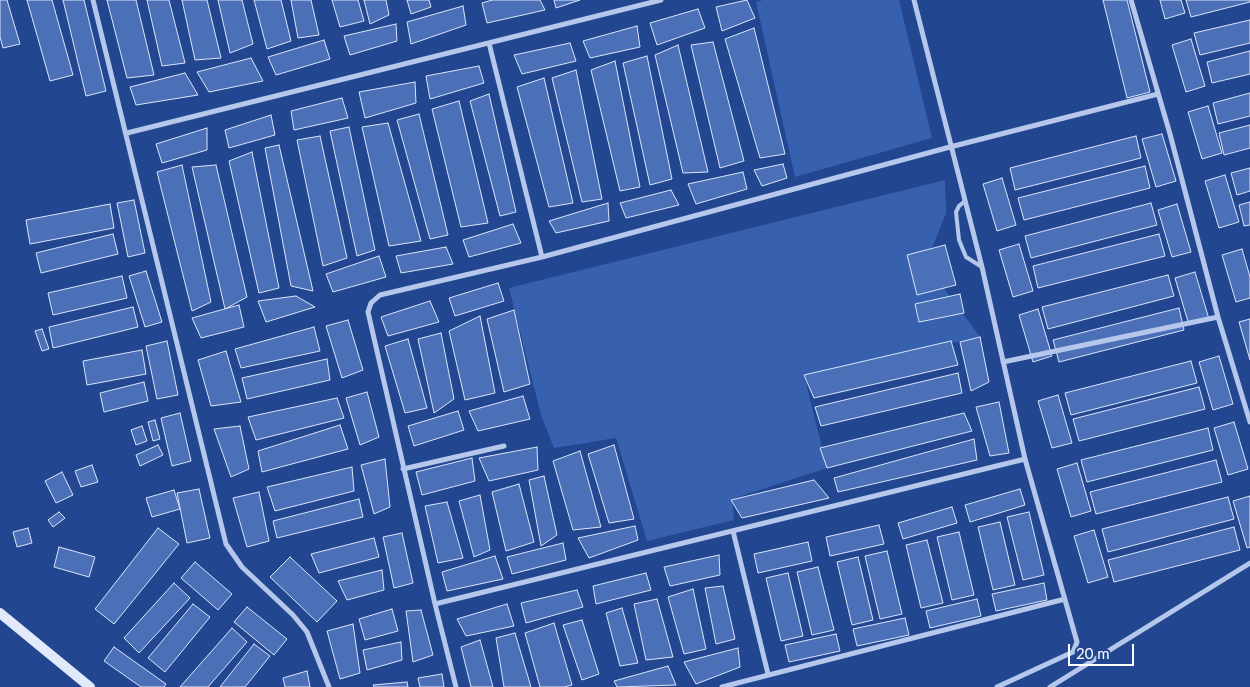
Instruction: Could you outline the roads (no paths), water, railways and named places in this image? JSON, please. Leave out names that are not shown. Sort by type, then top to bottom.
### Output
[{"type":"main road","points":[[0,613],[90,687]]},
{"type":"street","points":[[93,0],[226,544],[242,567],[293,615],[306,632],[318,654],[329,687]]},
{"type":"street","points":[[127,133],[661,0]]},
{"type":"street","points":[[914,0],[982,267],[1025,459],[1077,642],[1073,652],[997,687]]},
{"type":"street","points":[[1131,0],[1218,317],[1250,422]]},
{"type":"street","points":[[489,43],[542,257]]},
{"type":"street","points":[[456,687],[403,469],[368,312],[372,303],[380,295],[542,257],[950,147],[1158,94]]},
{"type":"street","points":[[1003,362],[1218,317]]},
{"type":"street","points":[[403,469],[504,446]]},
{"type":"street","points":[[435,604],[1025,459]]},
{"type":"street","points":[[733,531],[768,674]]},
{"type":"street","points":[[1050,687],[1250,563]]},
{"type":"street","points":[[722,687],[1065,599]]},
{"type":"lane","points":[[965,201],[956,212],[959,240],[966,258],[982,267]]}]
